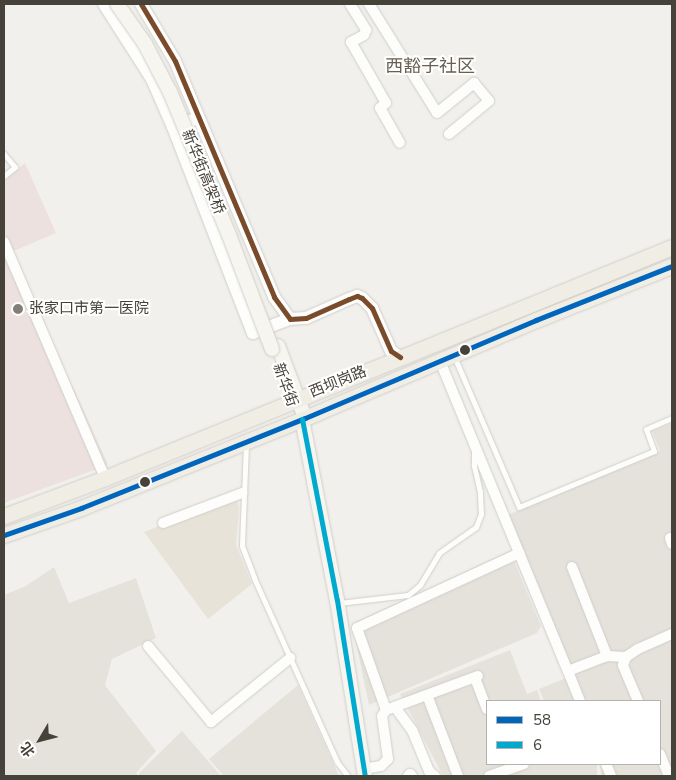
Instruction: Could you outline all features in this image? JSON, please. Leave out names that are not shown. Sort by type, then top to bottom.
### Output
[{"type":"main road","name":"新华街高架桥","points":[[116,4],[145,44],[170,92],[275,348]]},
{"type":"main road","name":"新华街高架桥","points":[[124,4],[153,44],[164,63],[234,231],[275,348]]},
{"type":"main road","name":"西坝岗路","points":[[4,516],[105,478],[672,248]]},
{"type":"main road","name":"西坝岗路","points":[[4,536],[81,508],[246,442],[672,266]]},
{"type":"main road","name":"新华街","points":[[275,348],[302,419],[338,603],[365,773]]},
{"type":"street","points":[[104,4],[152,79],[173,127],[253,332],[290,319],[306,318],[349,299],[362,298],[372,308],[391,351],[400,357]]},
{"type":"street","points":[[141,4],[175,61],[274,297],[290,319]]},
{"type":"street","points":[[350,4],[366,30],[364,35],[350,42],[386,103],[380,108],[400,143]]},
{"type":"street","points":[[369,4],[437,112],[474,83],[489,101],[449,134]]},
{"type":"street","points":[[173,127],[198,118]]},
{"type":"street","points":[[4,242],[105,478]]},
{"type":"street","points":[[447,358],[474,444],[580,700]]},
{"type":"street","points":[[163,523],[242,493]]},
{"type":"street","points":[[435,776],[429,771],[412,730],[391,708],[357,628],[519,553]]},
{"type":"street","points":[[572,567],[607,656]]},
{"type":"street","points":[[638,700],[623,665],[626,657],[638,649],[672,634]]},
{"type":"street","points":[[148,646],[211,722],[290,658]]},
{"type":"street","points":[[568,671],[607,656],[626,657]]},
{"type":"street","points":[[365,773],[381,766],[388,759],[382,716],[391,708],[476,677],[486,706]]},
{"type":"street","points":[[427,695],[458,776]]},
{"type":"street","points":[[661,756],[669,776]]},
{"type":"street","points":[[489,776],[510,766],[520,776]]},
{"type":"street","points":[[408,776],[410,774],[412,776]]},
{"type":"lane","points":[[4,154],[14,167],[4,176]]},
{"type":"lane","points":[[447,358],[519,507],[654,451],[646,430],[672,418]]},
{"type":"lane","points":[[246,442],[242,493],[242,546],[254,578],[337,762],[348,776]]},
{"type":"lane","points":[[338,603],[408,595],[420,585],[439,553],[476,527],[481,507],[474,465],[474,444]]},
{"type":"shaded area","name":"张家口市第一医院","points":[[25,163],[56,233],[9,253],[67,388],[73,387],[108,465],[4,503],[4,181]]},
{"type":"shaded area","points":[[672,423],[672,776],[601,776],[600,765],[661,765],[661,700],[544,700],[539,689],[566,678],[500,518],[660,451],[652,431]]},
{"type":"shaded area","points":[[236,496],[239,508],[236,545],[252,584],[208,619],[144,532]]},
{"type":"shaded area","points":[[510,551],[541,626],[537,633],[369,705],[352,624]]},
{"type":"shaded area","points":[[54,567],[69,603],[136,578],[156,638],[112,659],[105,685],[156,751],[136,773],[138,776],[5,776],[4,595],[26,586]]},
{"type":"shaded area","points":[[510,650],[527,694],[537,690],[541,700],[486,700],[486,765],[597,765],[597,776],[443,776],[400,694]]},
{"type":"shaded area","points":[[298,685],[339,776],[224,776],[209,759]]},
{"type":"shaded area","points":[[182,731],[221,776],[140,776],[139,773]]},
{"type":"transit line","points":[[141,4],[175,61],[274,297],[290,319],[306,318],[357,296],[362,298],[372,308],[391,351],[400,357]]},
{"type":"transit line","name":"58","points":[[4,535],[81,508],[305,418],[536,320],[672,266]]},
{"type":"transit line","name":"6","points":[[302,419],[337,600],[365,776]]},
{"type":"place","name":"张家口市第一医院","points":[[18,309]]},
{"type":"district","name":"西豁子社区","points":[[430,66]]}]
